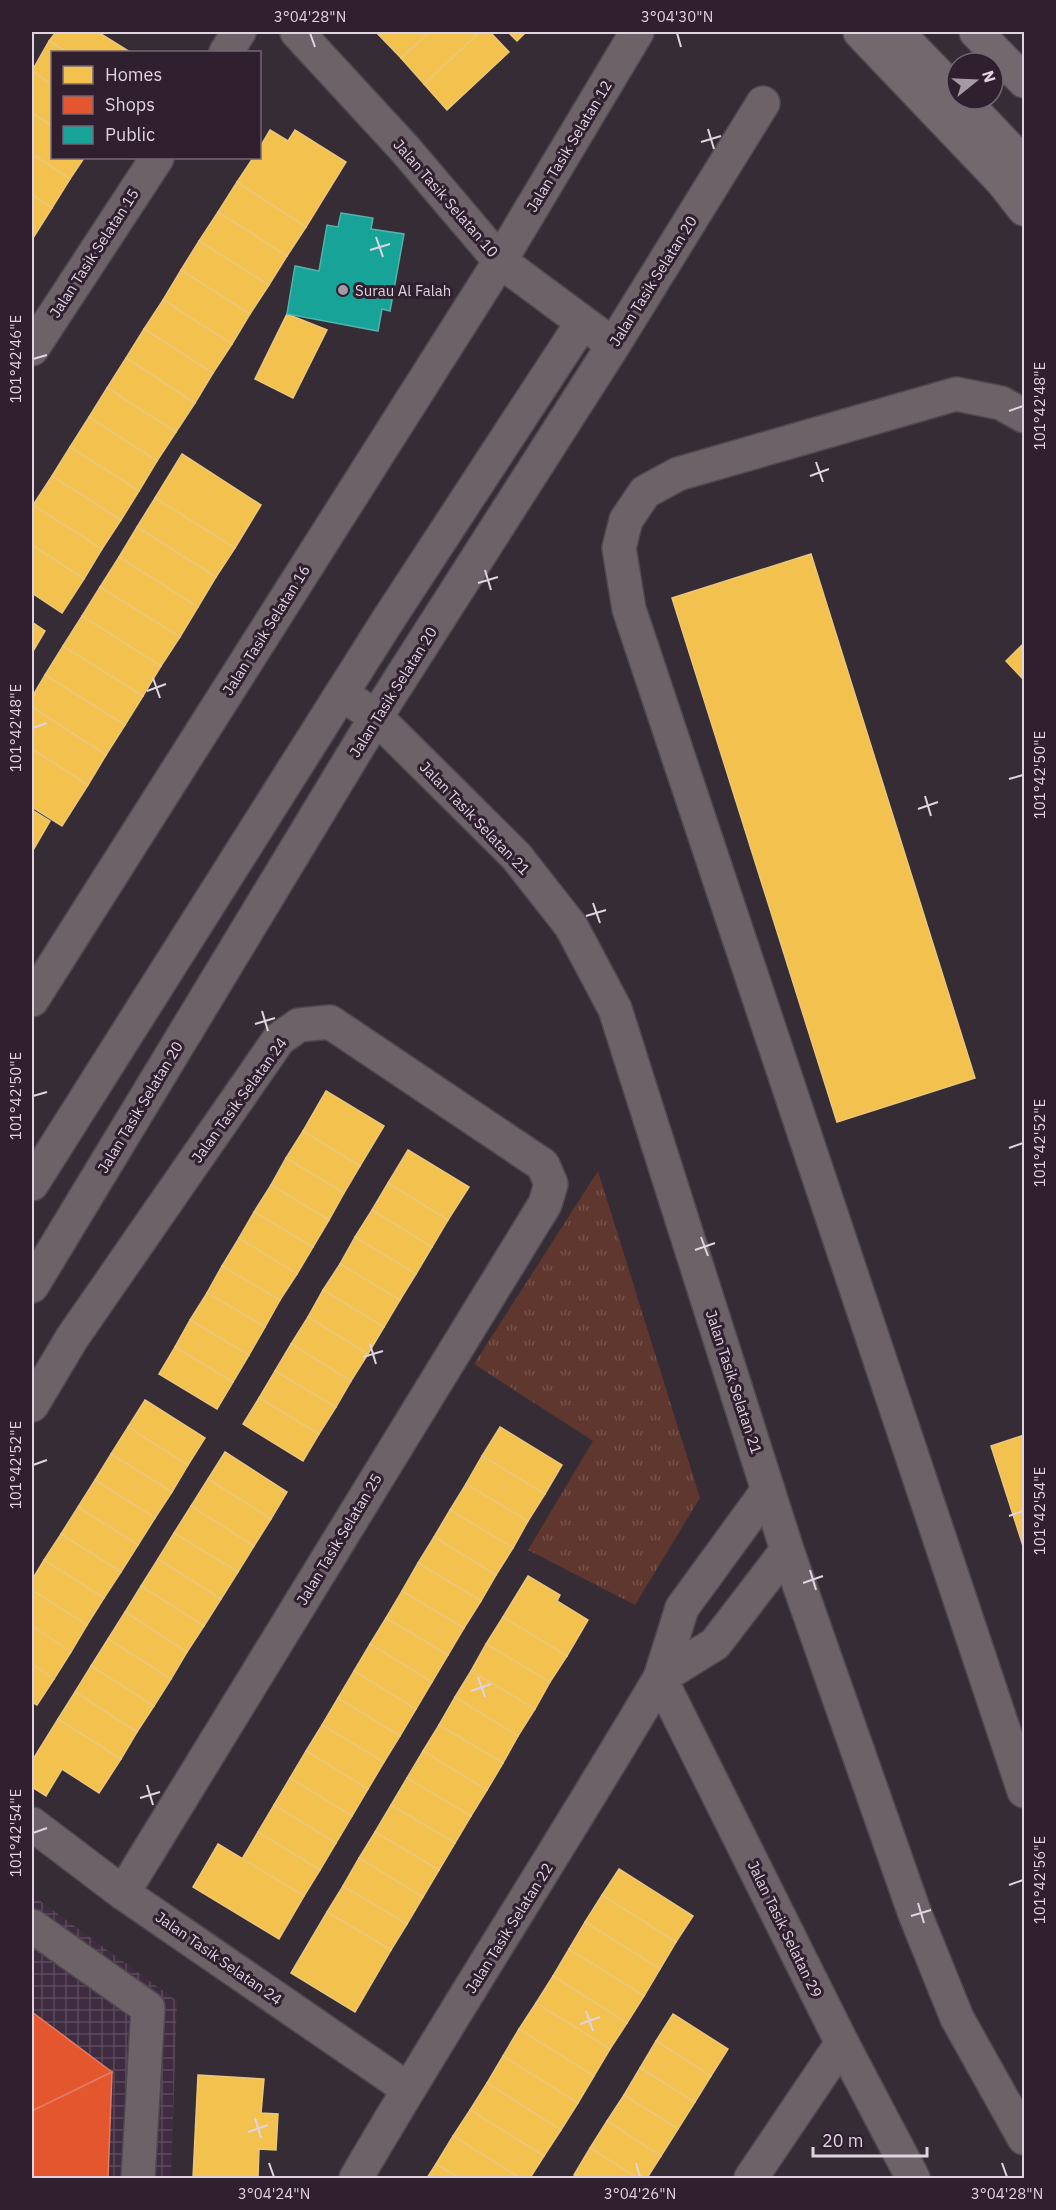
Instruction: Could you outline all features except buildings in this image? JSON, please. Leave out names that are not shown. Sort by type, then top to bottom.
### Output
[{"type":"highway","points":[[860,32],[1002,181],[1024,209]]},
{"type":"highway","points":[[897,32],[945,82]]},
{"type":"highway","points":[[976,32],[1024,81]]},
{"type":"highway","points":[[973,111],[1024,164]]},
{"type":"street","points":[[227,51],[239,32]]},
{"type":"street","name":"Jalan Tasik Selatan 10","points":[[297,32],[404,148],[500,261],[582,323],[614,344]]},
{"type":"street","name":"Jalan Tasik Selatan 12","points":[[500,261],[637,32]]},
{"type":"street","name":"Jalan Tasik Selatan 20","points":[[32,1286],[376,717],[614,344],[764,103]]},
{"type":"street","name":"Jalan Tasik Selatan 15","points":[[32,349],[156,159]]},
{"type":"street","name":"Jalan Tasik Selatan 16","points":[[32,1000],[500,261]]},
{"type":"street","points":[[32,1184],[388,620],[582,323]]},
{"type":"street","points":[[1024,416],[1002,403],[956,394],[678,474],[645,492],[626,520],[619,548],[629,609],[1024,1791]]},
{"type":"street","points":[[388,620],[422,645]]},
{"type":"street","name":"Jalan Tasik Selatan 21","points":[[342,694],[376,717],[516,856],[571,926],[615,1009],[787,1550],[919,1924],[957,2018],[1024,2138]]},
{"type":"street","name":"Jalan Tasik Selatan 24","points":[[32,1405],[72,1338],[279,1039],[299,1024],[330,1022],[543,1165],[551,1184]]},
{"type":"street","name":"Jalan Tasik Selatan 25","points":[[123,1893],[545,1204],[551,1184]]},
{"type":"street","name":"Jalan Tasik Selatan 22","points":[[356,2178],[408,2089],[583,1809],[660,1678],[682,1608],[768,1490]]},
{"type":"street","name":"Jalan Tasik Selatan 22","points":[[660,1678],[714,1644],[787,1550]]},
{"type":"street","name":"Jalan Tasik Selatan 29","points":[[660,1678],[842,2043],[913,2178]]},
{"type":"street","name":"Jalan Tasik Selatan 24","points":[[32,1824],[123,1893],[408,2089]]},
{"type":"street","points":[[32,1926],[148,2008],[138,2178]]},
{"type":"street","points":[[752,2178],[842,2043]]},
{"type":"shaded area","points":[[32,1895],[177,2001],[171,2178],[32,2178]]},
{"type":"green space","points":[[598,1171],[700,1498],[635,1605],[528,1550],[593,1441],[474,1364]]},
{"type":"place","name":"Surau Al Falah","points":[[343,290]]}]
